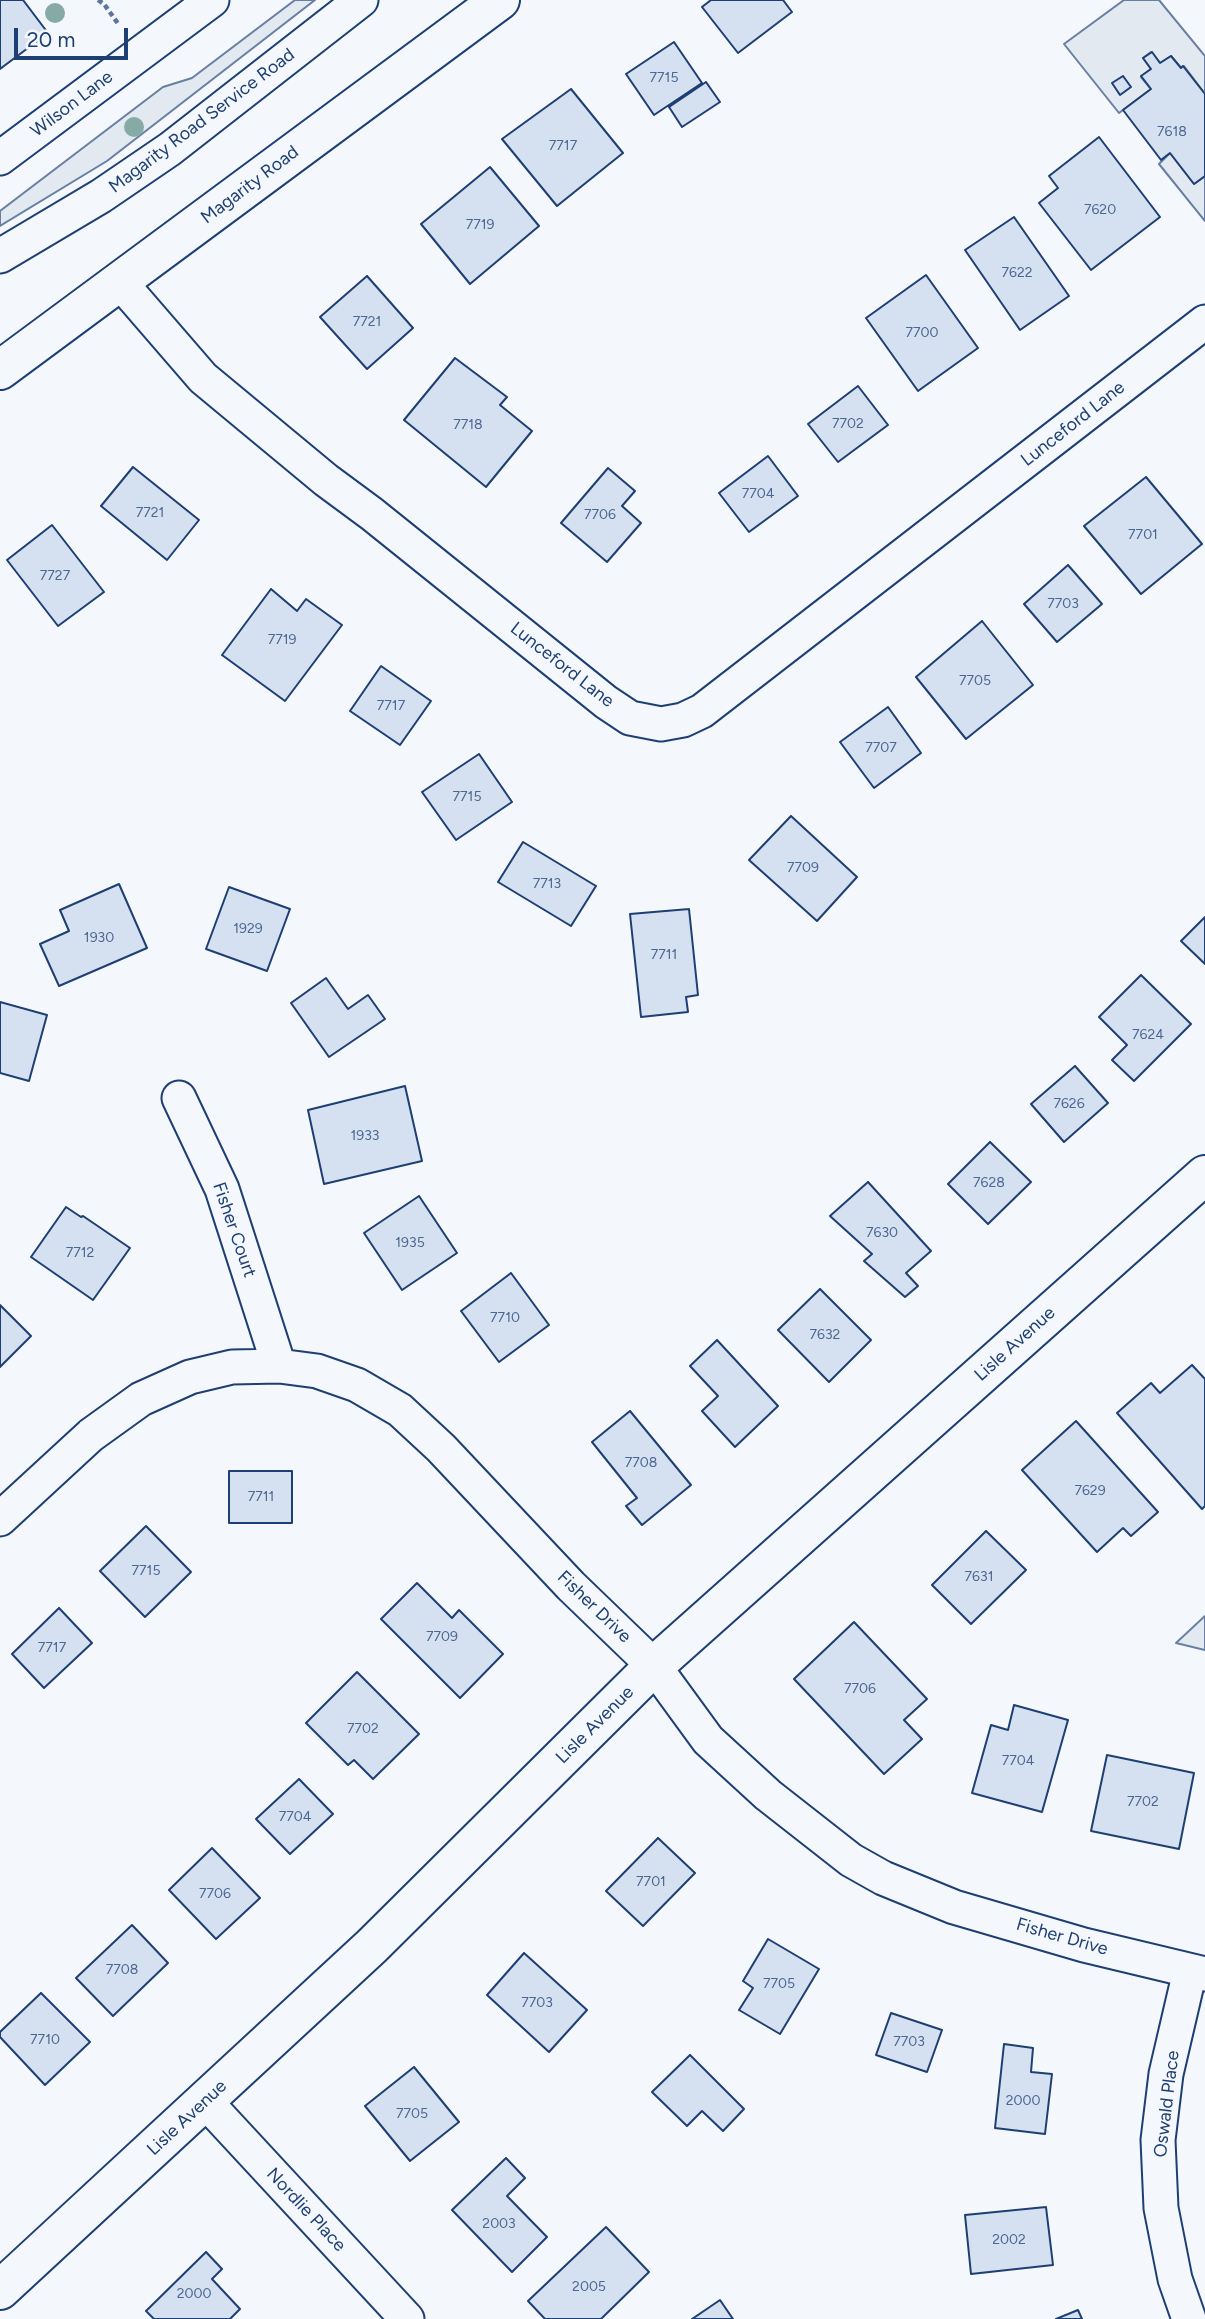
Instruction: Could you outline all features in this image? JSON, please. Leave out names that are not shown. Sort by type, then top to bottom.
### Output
[{"type":"street","name":"Wilson Lane","points":[[0,158],[212,0]]},
{"type":"street","name":"Magarity Road Service Road","points":[[0,256],[101,196],[170,149],[361,0]]},
{"type":"street","name":"Magarity Road","points":[[0,370],[500,0]]},
{"type":"street","name":"Lunceford Lane","points":[[120,282],[203,378],[326,480],[383,522],[606,702],[630,718],[661,723],[683,720],[702,711],[1205,322]]},
{"type":"street","name":"Fisher Court","points":[[179,1098],[222,1189],[279,1366]]},
{"type":"street","name":"Lisle Avenue","points":[[0,2290],[372,1946],[654,1666],[1205,1175]]},
{"type":"street","name":"Fisher Drive","points":[[0,1519],[91,1435],[141,1399],[190,1377],[232,1367],[279,1366],[317,1371],[357,1385],[400,1410],[441,1448],[572,1587],[654,1666],[708,1740],[768,1796],[852,1860],[873,1872],[954,1907],[1084,1945],[1198,1972]]},
{"type":"street","name":"Oswald Place","points":[[1189,2319],[1175,2279],[1161,2208],[1158,2140],[1166,2074],[1198,1972]]},
{"type":"street","name":"Nordlie Place","points":[[205,2101],[407,2319]]},
{"type":"path","points":[[97,0],[104,4]]},
{"type":"shaded area","points":[[295,0],[315,0],[107,161],[0,226],[0,211],[163,87],[192,78]]},
{"type":"shaded area","points":[[1124,0],[1159,0],[1205,56],[1205,94],[1184,66],[1181,68],[1171,56],[1160,63],[1151,52],[1143,58],[1151,69],[1141,77],[1151,89],[1119,113],[1064,44]]},
{"type":"shaded area","points":[[1170,153],[1194,184],[1205,176],[1205,221],[1159,164]]},
{"type":"shaded area","points":[[1205,1616],[1205,1650],[1176,1643]]},
{"type":"building","points":[[0,0],[23,0],[48,33],[0,69]]},
{"type":"building","points":[[711,0],[783,0],[792,12],[738,53],[702,7]]},
{"type":"building","points":[[674,42],[702,83],[654,115],[626,74]]},
{"type":"building","points":[[1152,52],[1160,63],[1171,56],[1181,68],[1183,66],[1205,94],[1205,176],[1194,184],[1170,153],[1161,160],[1123,110],[1151,89],[1141,76],[1151,69],[1143,58]]},
{"type":"building","points":[[1123,76],[1131,87],[1120,95],[1112,83]]},
{"type":"building","points":[[706,82],[720,102],[682,127],[669,107]]},
{"type":"building","points":[[571,89],[623,153],[557,206],[502,139]]},
{"type":"building","points":[[1099,137],[1160,217],[1091,270],[1039,203],[1058,188],[1049,176]]},
{"type":"building","points":[[490,167],[539,226],[470,284],[421,224]]},
{"type":"building","points":[[1014,217],[1069,296],[1020,330],[965,250]]},
{"type":"building","points":[[926,275],[978,348],[918,391],[866,318]]},
{"type":"building","points":[[367,276],[413,328],[367,369],[320,317]]},
{"type":"building","points":[[455,358],[507,397],[500,405],[532,431],[486,487],[404,420]]},
{"type":"building","points":[[858,386],[888,425],[838,462],[808,424]]},
{"type":"building","points":[[768,456],[798,496],[749,532],[719,493]]},
{"type":"building","points":[[133,467],[199,520],[167,560],[101,506]]},
{"type":"building","points":[[608,468],[635,491],[622,506],[641,523],[607,562],[561,523]]},
{"type":"building","points":[[1146,477],[1202,544],[1141,594],[1084,526]]},
{"type":"building","points":[[52,525],[104,592],[58,626],[7,560]]},
{"type":"building","points":[[1068,565],[1102,604],[1057,642],[1024,604]]},
{"type":"building","points":[[271,589],[297,611],[306,599],[342,625],[285,701],[222,655]]},
{"type":"building","points":[[982,621],[1033,685],[966,739],[916,677]]},
{"type":"building","points":[[381,666],[431,701],[400,745],[350,711]]},
{"type":"building","points":[[888,707],[921,753],[874,788],[840,742]]},
{"type":"building","points":[[479,754],[512,802],[456,840],[422,792]]},
{"type":"building","points":[[791,816],[857,877],[817,921],[749,860]]},
{"type":"building","points":[[523,842],[596,886],[571,926],[498,882]]},
{"type":"building","points":[[119,884],[147,948],[59,986],[40,944],[69,931],[60,910]]},
{"type":"building","points":[[229,887],[290,909],[267,971],[206,949]]},
{"type":"building","points":[[689,909],[698,995],[686,997],[688,1012],[641,1017],[630,914]]},
{"type":"building","points":[[1205,917],[1205,964],[1181,941]]},
{"type":"building","points":[[1141,975],[1191,1024],[1134,1081],[1112,1060],[1127,1045],[1099,1017]]},
{"type":"building","points":[[326,978],[348,1009],[368,995],[385,1019],[329,1057],[291,1003]]},
{"type":"building","points":[[0,1002],[47,1015],[29,1081],[0,1073]]},
{"type":"building","points":[[1075,1066],[1108,1103],[1064,1142],[1031,1104]]},
{"type":"building","points":[[405,1086],[422,1161],[324,1184],[308,1110]]},
{"type":"building","points":[[990,1142],[1031,1182],[988,1224],[948,1184]]},
{"type":"building","points":[[868,1182],[931,1251],[906,1273],[918,1286],[905,1297],[864,1261],[872,1254],[830,1216]]},
{"type":"building","points":[[419,1196],[457,1253],[402,1290],[364,1233]]},
{"type":"building","points":[[66,1207],[130,1248],[93,1300],[31,1257]]},
{"type":"building","points":[[511,1273],[549,1325],[499,1362],[461,1311]]},
{"type":"building","points":[[820,1289],[871,1340],[829,1382],[778,1330]]},
{"type":"building","points":[[0,1305],[31,1336],[0,1367]]},
{"type":"building","points":[[717,1340],[778,1406],[735,1447],[702,1411],[718,1396],[690,1366]]},
{"type":"building","points":[[1192,1365],[1205,1379],[1205,1506],[1202,1509],[1117,1413],[1151,1383],[1160,1393]]},
{"type":"building","points":[[630,1411],[691,1485],[642,1525],[626,1506],[637,1498],[592,1442]]},
{"type":"building","points":[[1076,1421],[1158,1512],[1131,1536],[1123,1528],[1097,1552],[1022,1470]]},
{"type":"building","points":[[229,1471],[292,1471],[292,1523],[229,1523]]},
{"type":"building","points":[[146,1526],[191,1572],[145,1617],[100,1571]]},
{"type":"building","points":[[986,1531],[1026,1570],[971,1624],[932,1585]]},
{"type":"building","points":[[417,1583],[452,1618],[459,1610],[503,1654],[460,1698],[381,1619]]},
{"type":"building","points":[[59,1608],[92,1643],[44,1688],[12,1654]]},
{"type":"building","points":[[854,1622],[927,1699],[904,1720],[922,1739],[884,1774],[794,1679]]},
{"type":"building","points":[[357,1672],[419,1734],[373,1779],[354,1760],[348,1765],[306,1723]]},
{"type":"building","points":[[1014,1705],[1068,1720],[1042,1812],[972,1793],[991,1725],[1008,1730]]},
{"type":"building","points":[[1107,1755],[1194,1773],[1179,1849],[1091,1831]]},
{"type":"building","points":[[299,1779],[333,1814],[290,1854],[256,1819]]},
{"type":"building","points":[[658,1838],[695,1873],[643,1926],[606,1891]]},
{"type":"building","points":[[212,1848],[260,1898],[216,1939],[169,1890]]},
{"type":"building","points":[[132,1925],[168,1963],[113,2016],[76,1978]]},
{"type":"building","points":[[768,1939],[819,1969],[780,2034],[739,2010],[753,1988],[743,1981]]},
{"type":"building","points":[[524,1953],[587,2010],[549,2052],[487,1995]]},
{"type":"building","points":[[41,1993],[90,2042],[45,2085],[0,2037],[0,2032]]},
{"type":"building","points":[[891,2013],[942,2030],[927,2072],[876,2055]]},
{"type":"building","points":[[1004,2044],[1033,2048],[1031,2072],[1052,2074],[1045,2134],[995,2128]]},
{"type":"building","points":[[690,2055],[744,2109],[723,2131],[702,2111],[687,2126],[652,2092]]},
{"type":"building","points":[[414,2067],[459,2122],[410,2161],[365,2106]]},
{"type":"building","points":[[506,2158],[525,2178],[507,2196],[547,2237],[512,2272],[452,2210]]},
{"type":"building","points":[[1046,2207],[1053,2265],[971,2274],[965,2215]]},
{"type":"building","points":[[606,2227],[649,2272],[601,2319],[545,2319],[528,2301]]},
{"type":"building","points":[[206,2252],[222,2269],[212,2279],[240,2309],[230,2319],[154,2319],[146,2311]]},
{"type":"building","points":[[720,2300],[733,2319],[692,2319]]},
{"type":"building","points":[[1078,2310],[1082,2319],[1056,2319]]}]
